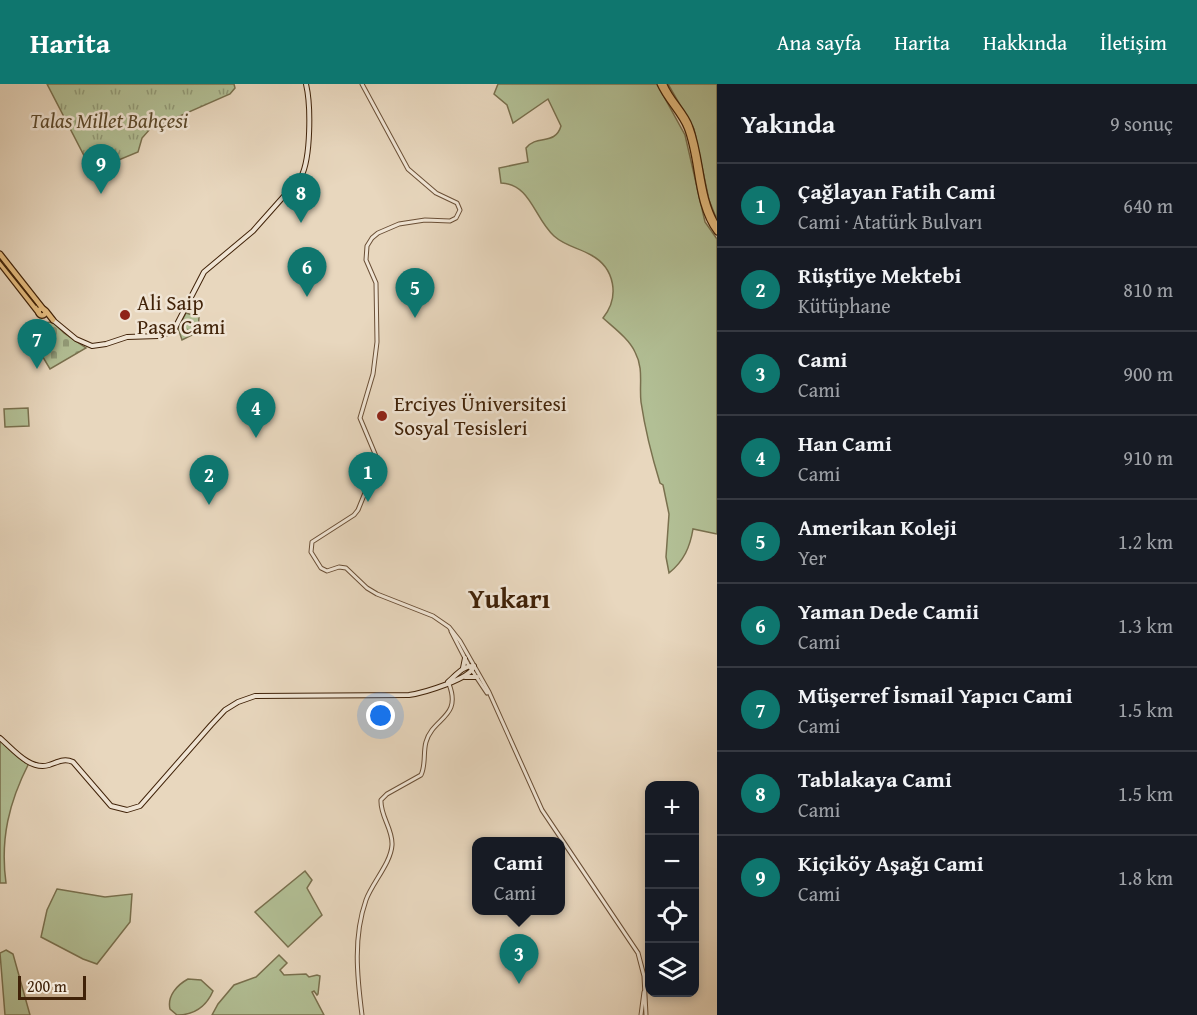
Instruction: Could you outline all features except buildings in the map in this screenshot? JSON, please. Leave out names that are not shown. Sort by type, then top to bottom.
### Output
[{"type":"main road","points":[[0,263],[43,312],[76,339],[94,346],[128,337],[161,336],[173,329],[204,273],[253,231],[302,177],[310,111],[306,84]]},
{"type":"main road","points":[[662,84],[689,124],[709,207],[717,226]]},
{"type":"main road","points":[[662,84],[667,99],[686,126],[709,219],[717,232]]},
{"type":"main road","points":[[0,254],[43,312]]},
{"type":"main road","points":[[448,682],[462,669],[465,657]]},
{"type":"main road","points":[[462,669],[472,668]]},
{"type":"main road","points":[[465,677],[472,668]]},
{"type":"main road","points":[[0,738],[22,758],[39,766],[63,760],[73,762],[111,806],[127,810],[140,806],[225,710],[246,698],[270,696],[394,697],[424,693],[448,682],[465,677],[477,677]]},
{"type":"street","points":[[362,84],[408,169],[436,193],[457,203],[460,210],[456,218],[450,221],[418,220],[388,228],[372,238],[367,246],[366,260],[376,283],[377,342],[373,374],[360,418],[377,456],[377,465],[358,510],[354,515],[315,538],[310,545],[310,552],[323,569],[327,571],[339,567],[346,568],[367,588],[377,594],[433,616],[449,627],[455,633],[472,668],[493,702]]},
{"type":"street","points":[[449,627],[493,702],[542,810],[560,837]]},
{"type":"street","points":[[362,1015],[356,953],[362,917],[367,899],[392,847],[381,800],[387,794],[417,778],[423,770],[429,735],[447,715],[452,705],[452,691],[448,682]]},
{"type":"street","points":[[565,844],[638,953],[645,982]]},
{"type":"street","points":[[641,1015],[645,993]]},
{"type":"street","points":[[646,997],[646,1015]]},
{"type":"green space","name":"Talas Millet Bahçesi","points":[[47,84],[234,84],[235,88],[230,94],[150,129],[142,138],[138,152],[92,171]]},
{"type":"green space","points":[[498,84],[657,84],[685,135],[705,222],[717,239],[717,534],[693,529],[686,553],[669,573],[666,557],[669,514],[663,485],[660,483],[649,443],[641,402],[638,358],[629,343],[603,318],[612,301],[610,275],[599,261],[554,236],[547,229],[526,195],[519,189],[501,183],[499,168],[528,162],[526,148],[535,141],[555,136],[561,126],[548,99],[513,123],[507,105],[494,94]]},
{"type":"green space","points":[[668,84],[717,84],[717,220],[709,200],[694,129]]},
{"type":"green space","points":[[186,313],[199,317],[198,332],[182,340],[178,328]]},
{"type":"green space","points":[[53,322],[64,333],[86,348],[50,369],[25,327],[26,324]]},
{"type":"green space","points":[[28,408],[29,426],[5,427],[4,409]]},
{"type":"green space","points":[[0,738],[29,763],[11,807],[5,836],[6,883],[0,883]]},
{"type":"green space","points":[[305,871],[312,880],[307,888],[322,915],[288,947],[255,912]]},
{"type":"green space","points":[[57,889],[105,897],[132,894],[130,922],[97,964],[41,937],[47,910]]},
{"type":"green space","points":[[6,950],[13,954],[30,1015],[5,1015],[0,953]]},
{"type":"green space","points":[[279,955],[287,963],[280,970],[284,975],[320,976],[318,994],[312,992],[324,1015],[212,1015],[234,985],[256,977]]},
{"type":"green space","points":[[188,979],[201,980],[213,991],[207,1002],[199,1009],[189,1014],[177,1015],[170,1009],[171,995],[180,984]]},
{"type":"tram line","points":[[0,260],[36,305]]},
{"type":"place","name":"Kiçiköy Aşağı Cami","points":[[101,194]]},
{"type":"place","name":"Tablakaya Cami","points":[[301,223]]},
{"type":"place","name":"Yaman Dede Camii","points":[[307,297]]},
{"type":"place","name":"Ali Saip Paşa Cami","points":[[125,315]]},
{"type":"place","name":"Amerikan Koleji","points":[[415,318]]},
{"type":"place","name":"Müşerref İsmail Yapıcı Cami","points":[[37,369]]},
{"type":"place","name":"Erciyes Üniversitesi Sosyal Tesisleri","points":[[382,416]]},
{"type":"place","name":"Han Cami","points":[[256,438]]},
{"type":"place","name":"Çağlayan Fatih Cami","points":[[368,502]]},
{"type":"place","name":"Rüştüye Mektebi","points":[[209,505]]},
{"type":"place","name":"Cami","points":[[519,984]]},
{"type":"district","name":"Yukarı","points":[[509,599]]}]
